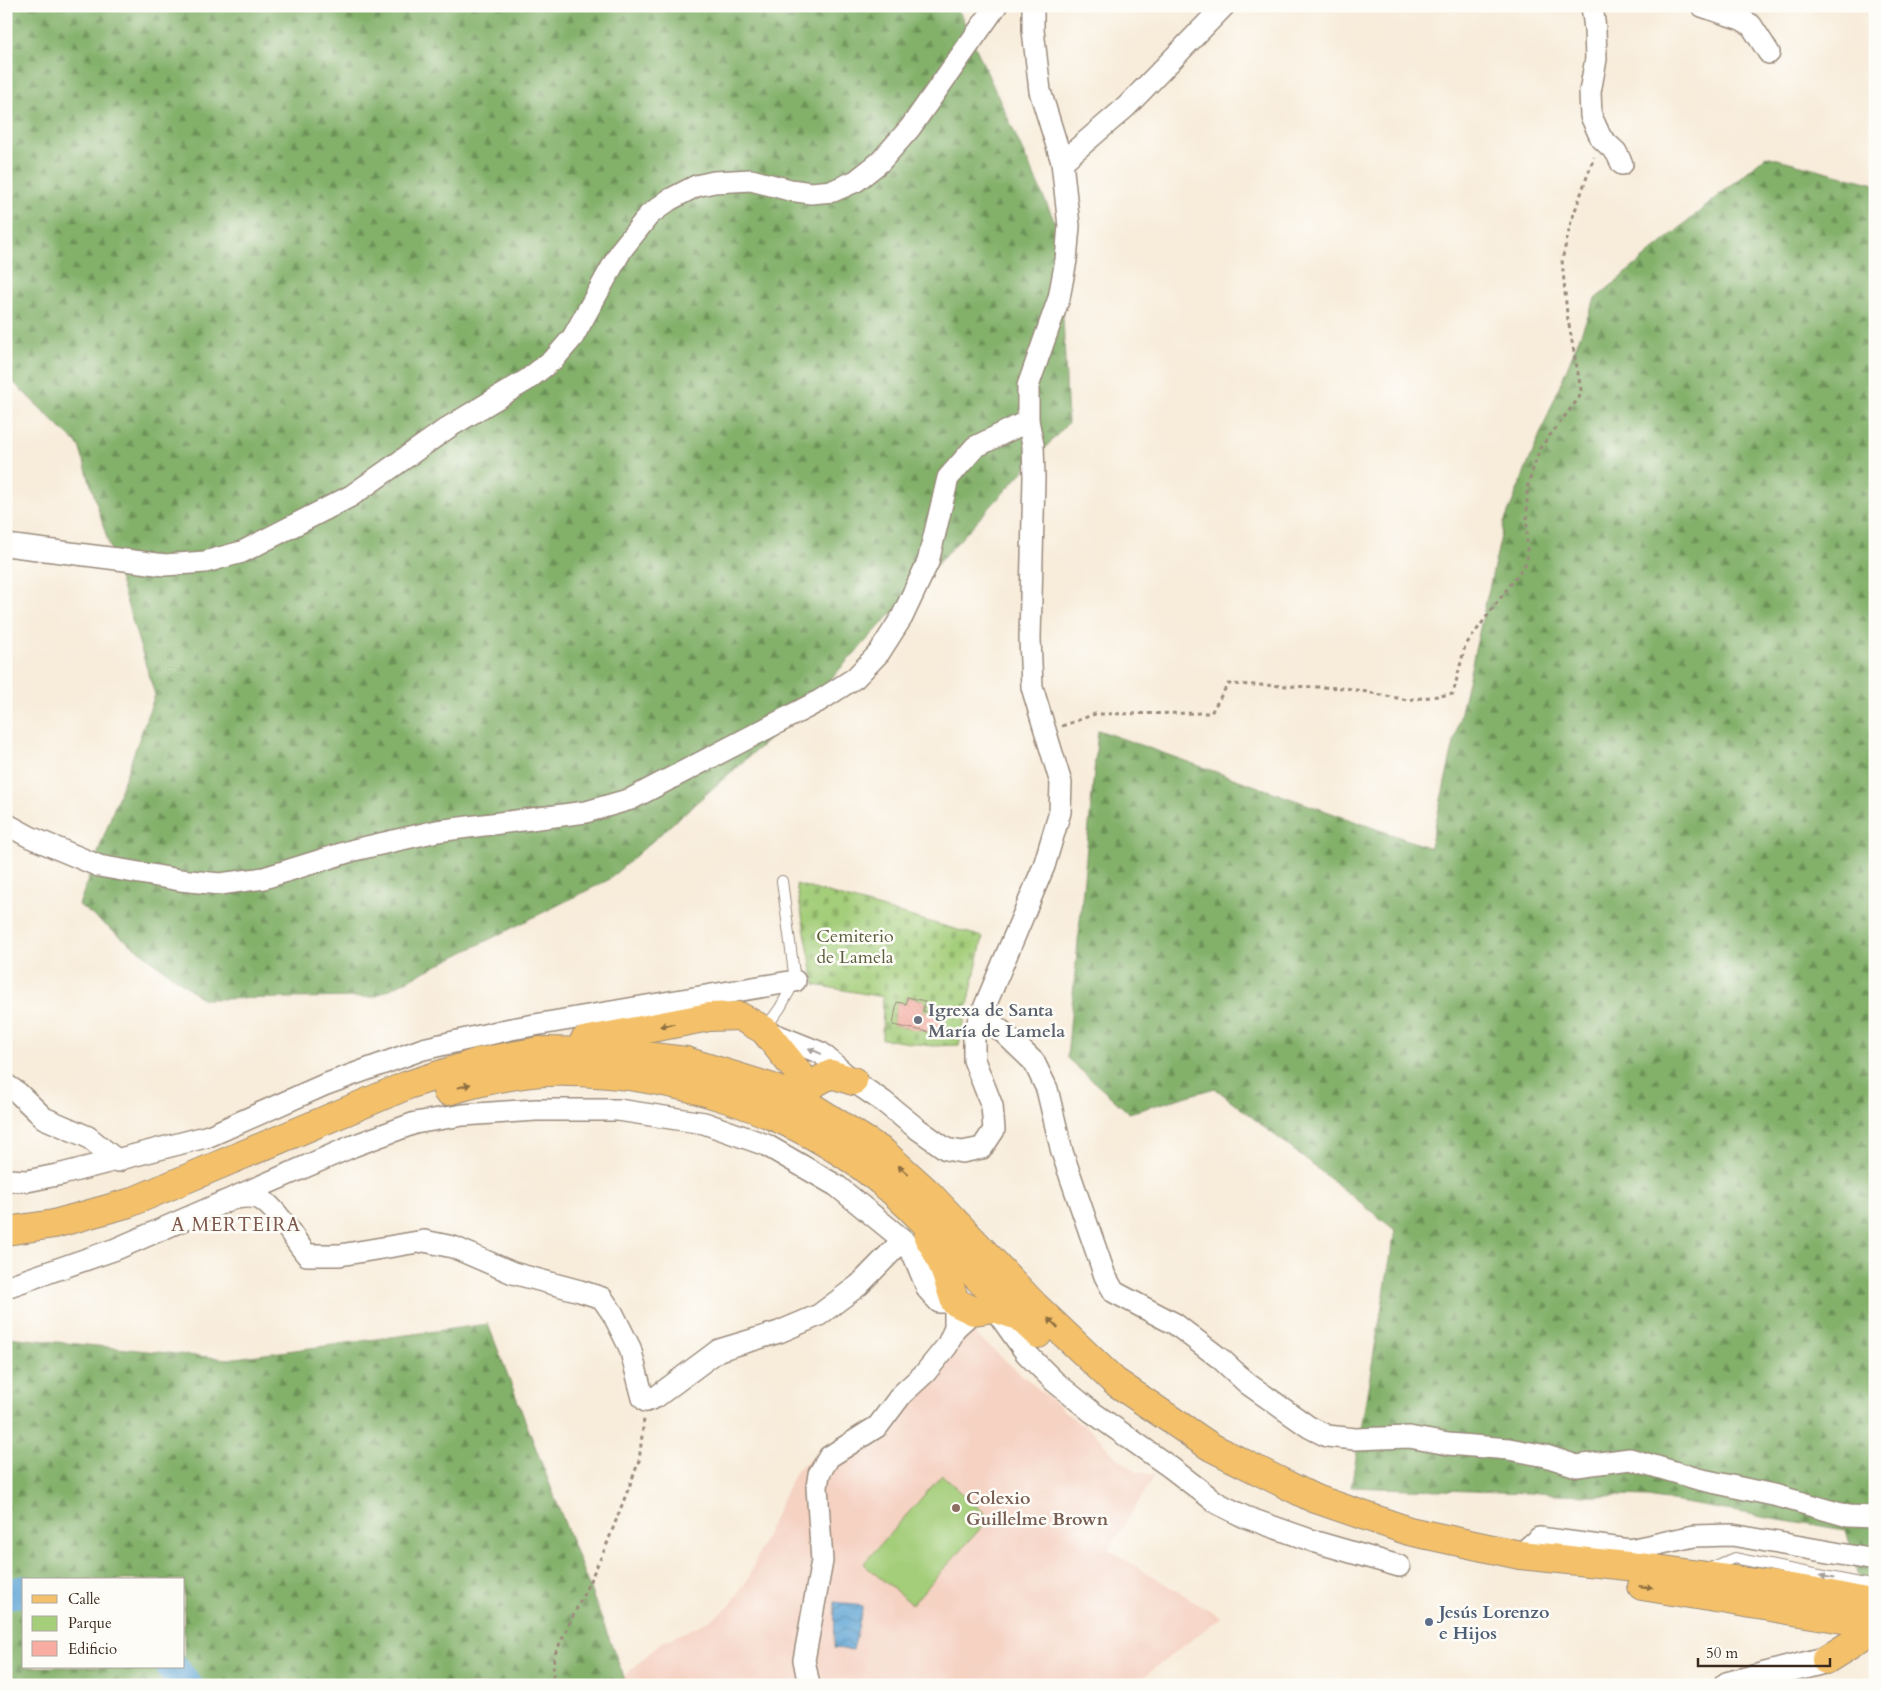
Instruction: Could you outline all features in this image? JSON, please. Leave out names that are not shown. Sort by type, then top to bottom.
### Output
[{"type":"main road","points":[[692,1070],[686,1051],[705,1007]]},
{"type":"main road","points":[[6,1244],[89,1232],[172,1200],[348,1125],[424,1098],[542,1062],[610,1035],[705,1007],[739,1016],[764,1030],[804,1101],[853,1150],[908,1195],[1035,1306],[1114,1381],[1211,1447],[1322,1501],[1409,1531],[1520,1555],[1629,1558],[1718,1590],[1868,1615],[1873,1638]]},
{"type":"main road","points":[[6,1231],[54,1224],[129,1202],[408,1085],[479,1062],[542,1062],[666,1073],[692,1070],[770,1088],[804,1101],[882,1152],[908,1195],[933,1244],[977,1312],[1044,1340],[1108,1393],[1159,1431],[1240,1481],[1346,1526],[1463,1561],[1669,1590],[1849,1620],[1873,1638]]},
{"type":"main road","points":[[542,1062],[671,1083],[751,1106],[802,1128],[908,1195],[976,1276],[978,1289],[977,1312]]},
{"type":"main road","points":[[804,1101],[831,1074],[853,1081]]},
{"type":"main road","points":[[976,1276],[977,1312]]},
{"type":"main road","points":[[1657,1569],[1811,1591],[1875,1604]]},
{"type":"main road","points":[[1826,1660],[1873,1638]]},
{"type":"street","points":[[6,546],[165,565],[205,562],[242,552],[351,496],[449,427],[527,380],[555,358],[573,337],[622,249],[650,215],[669,200],[696,186],[714,182],[752,180],[790,190],[811,193],[833,191],[856,181],[880,162],[910,128],[996,6]]},
{"type":"street","points":[[764,1030],[821,1053],[853,1081],[946,1148],[962,1152],[982,1148],[994,1130],[992,1106],[974,1060],[974,1032],[1044,866],[1060,812],[1060,783],[1032,687],[1030,638],[1034,477],[1033,445],[1028,421],[1028,386],[1059,298],[1066,260],[1069,226],[1062,162],[1040,91],[1033,30],[1033,6]]},
{"type":"street","points":[[1062,162],[1126,107],[1224,6]]},
{"type":"street","points":[[1592,6],[1596,59],[1590,92],[1591,116],[1601,138],[1616,152],[1622,164]]},
{"type":"street","points":[[1702,6],[1741,19],[1751,25],[1769,53]]},
{"type":"street","points":[[6,824],[30,837],[99,866],[180,880],[220,884],[264,878],[354,850],[437,831],[586,812],[631,799],[819,702],[855,678],[879,652],[902,617],[928,562],[948,478],[975,447],[1028,421]]},
{"type":"street","points":[[6,1180],[27,1181],[45,1178],[118,1161],[209,1136],[324,1085],[423,1049],[511,1029],[705,1007],[795,981]]},
{"type":"street","points":[[981,1014],[1034,1062],[1047,1089],[1062,1152],[1104,1276],[1114,1292],[1175,1324],[1222,1360],[1248,1384],[1309,1427],[1327,1436],[1355,1439],[1409,1437],[1448,1444],[1508,1449],[1546,1456],[1578,1466],[1630,1459],[1698,1479],[1778,1496],[1848,1516],[1875,1517]]},
{"type":"street","points":[[6,1085],[18,1093],[44,1118],[88,1137],[118,1161]]},
{"type":"street","points":[[6,1287],[116,1249],[353,1146],[415,1122],[472,1114],[536,1110],[618,1110],[704,1123],[766,1145],[837,1186],[903,1240],[914,1256],[928,1290],[939,1302],[977,1312],[1026,1353],[1054,1381],[1092,1412],[1217,1503],[1245,1516],[1316,1542],[1399,1566]]},
{"type":"street","points":[[233,1198],[248,1196],[261,1199],[278,1216],[307,1255],[340,1255],[424,1241],[453,1247],[513,1273],[602,1298],[614,1314],[630,1348],[643,1398],[646,1401],[656,1397],[719,1350],[779,1332],[819,1315],[859,1285],[903,1240]]},
{"type":"street","points":[[810,1685],[804,1660],[822,1561],[817,1497],[818,1474],[829,1457],[878,1426],[902,1394],[925,1373],[977,1312]]},
{"type":"street","points":[[1629,1558],[1694,1536],[1732,1535],[1875,1560]]},
{"type":"street","points":[[1728,1685],[1826,1660]]},
{"type":"lane","points":[[764,1030],[780,1008],[795,981],[782,881]]},
{"type":"lane","points":[[1697,1574],[1734,1558],[1875,1586]]},
{"type":"path","points":[[1046,732],[1095,714],[1211,713],[1228,684],[1346,688],[1407,700],[1453,694],[1465,646],[1526,562],[1527,488],[1540,448],[1579,398],[1581,390],[1567,314],[1562,260],[1571,222],[1601,138]]},
{"type":"path","points":[[556,1685],[553,1677],[554,1656],[605,1549],[639,1461],[646,1401]]},
{"type":"shaded area","name":"Colexio Guillelme Brown","points":[[968,1328],[1070,1416],[1095,1433],[1116,1457],[1138,1472],[1155,1475],[1109,1550],[1221,1617],[1133,1685],[615,1685],[660,1643],[709,1621],[729,1607],[748,1579],[796,1470],[836,1441],[880,1426]]},
{"type":"green space","points":[[6,6],[949,6],[960,13],[1059,231],[1068,423],[802,710],[608,880],[374,997],[203,999],[79,905],[155,695],[79,446],[6,375]]},
{"type":"green space","points":[[1766,156],[1875,184],[1875,1635],[1846,1530],[1648,1497],[1351,1487],[1395,1230],[1215,1088],[1129,1113],[1067,1058],[1098,730],[1430,848],[1504,523],[1595,299]]},
{"type":"green space","name":"Cemiterio de Lamela","points":[[796,884],[983,937],[959,1045],[932,1046],[882,1039],[883,997],[815,985]],"holes":[[[907,997],[924,1000],[923,1011],[943,1014],[939,1034],[893,1025],[897,1003],[906,1004]]]},
{"type":"green space","points":[[488,1324],[627,1685],[6,1685],[6,1337],[228,1359]]},
{"type":"green space","points":[[942,1475],[990,1518],[912,1604],[863,1564]]},
{"type":"water","points":[[835,1602],[863,1606],[853,1650],[834,1648]]},
{"type":"building","name":"Igrexa de Santa María de Lamela","points":[[907,997],[925,1001],[923,1011],[943,1014],[939,1034],[893,1025],[897,1002],[906,1004]]},
{"type":"waterway","points":[[6,1594],[22,1591]]},
{"type":"waterway","points":[[173,1668],[187,1685]]},
{"type":"place","name":"Igrexa de Santa María de Lamela","points":[[918,1020]]},
{"type":"place","name":"Colexio Guillelme Brown","points":[[956,1508]]},
{"type":"place","name":"Jesús Lorenzo e Hijos","points":[[1429,1622]]},
{"type":"district","name":"A MERTEIRA","points":[[236,1225]]}]
